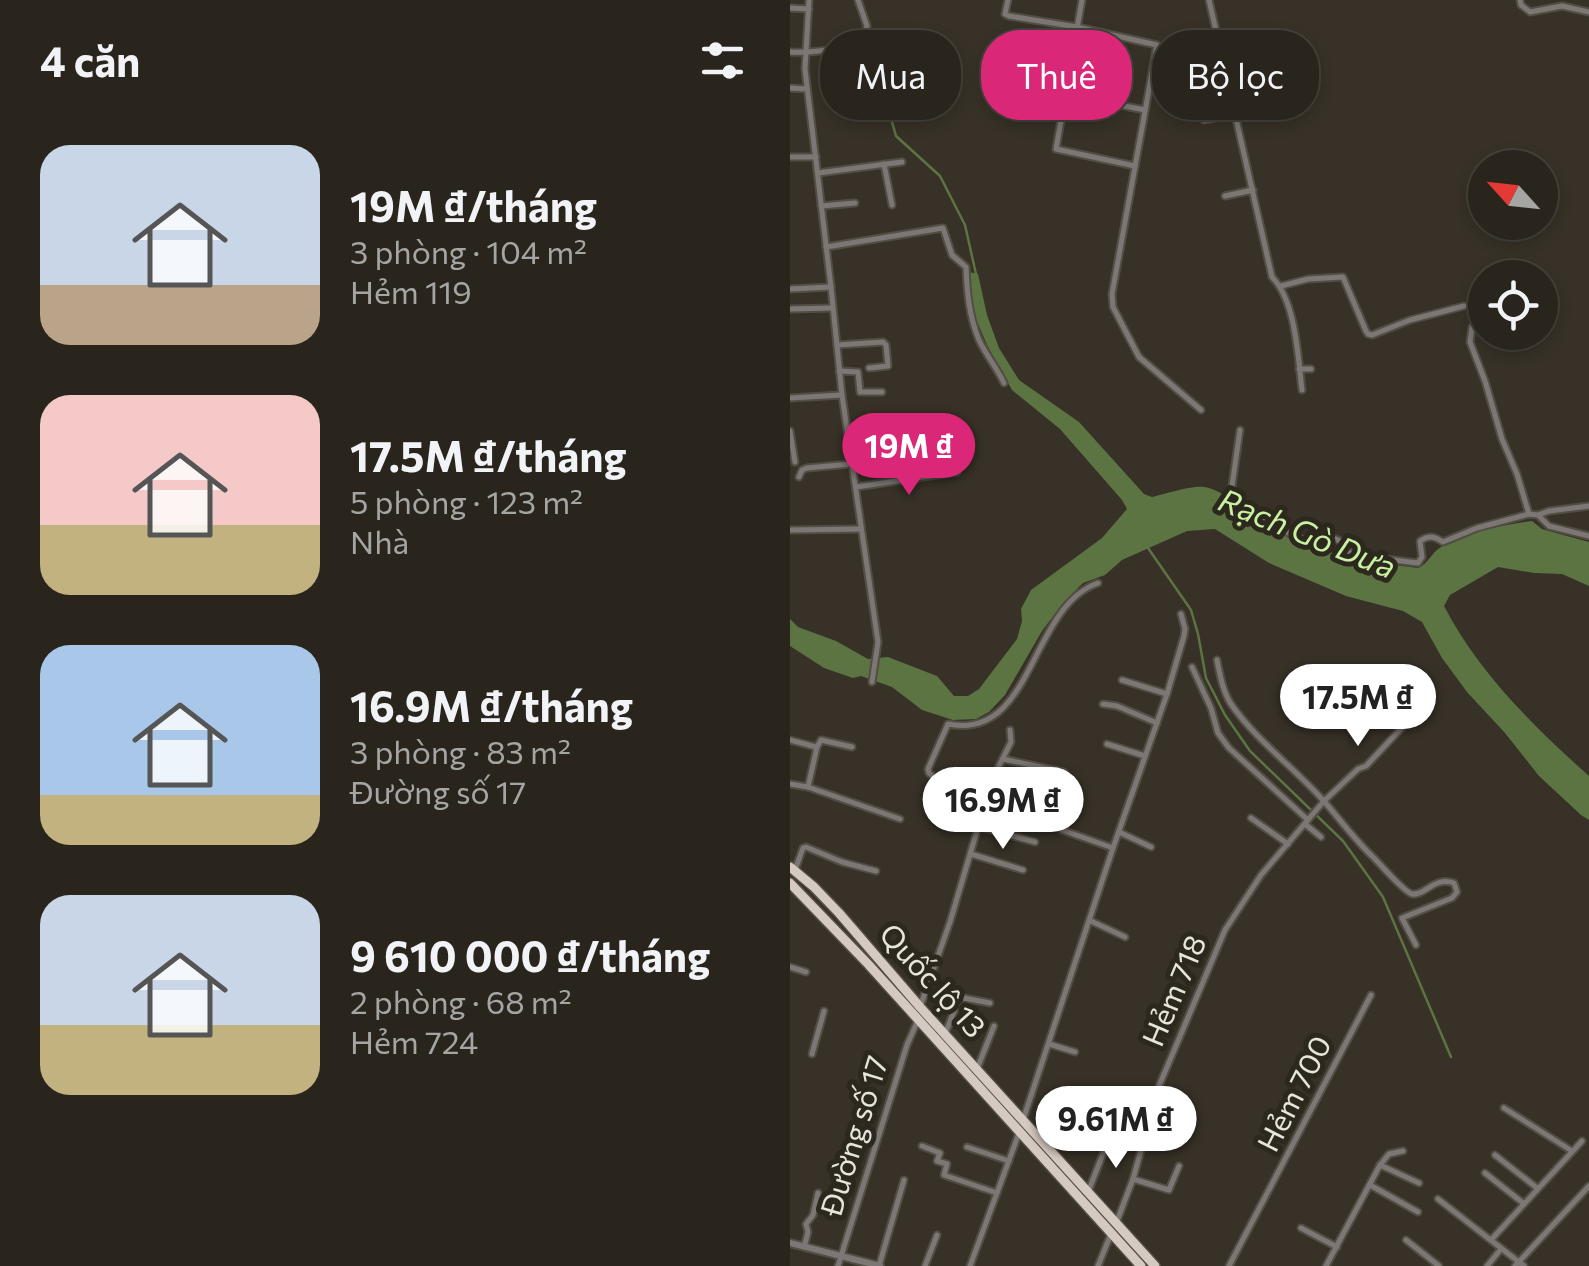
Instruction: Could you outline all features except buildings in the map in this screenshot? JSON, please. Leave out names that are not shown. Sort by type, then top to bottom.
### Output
[{"type":"highway","name":"Quốc lộ 13","points":[[792,868],[839,913],[1155,1266]]},
{"type":"highway","name":"Quốc lộ 13","points":[[790,883],[1141,1266]]},
{"type":"street","points":[[809,0],[804,69],[842,396],[878,642],[872,682]]},
{"type":"street","points":[[858,0],[866,30]]},
{"type":"street","points":[[1008,0],[1008,16],[1157,44],[1112,294],[1113,308],[1139,357],[1201,410]]},
{"type":"street","points":[[1077,30],[1082,0]]},
{"type":"street","points":[[1210,0],[1217,30]]},
{"type":"street","points":[[1520,0],[1530,12],[1562,6],[1589,12]]},
{"type":"street","points":[[790,8],[809,10]]},
{"type":"street","points":[[790,52],[820,51]]},
{"type":"street","points":[[790,88],[807,89]]},
{"type":"street","points":[[1132,107],[1146,110]]},
{"type":"street","points":[[1061,120],[1056,149],[1135,166]]},
{"type":"street","points":[[1237,120],[1272,277],[1281,286],[1289,307],[1302,390]]},
{"type":"street","points":[[790,156],[816,156]]},
{"type":"street","points":[[818,173],[902,162]]},
{"type":"street","points":[[884,164],[892,205]]},
{"type":"street","points":[[1225,196],[1254,190]]},
{"type":"street","points":[[822,206],[856,203]]},
{"type":"street","points":[[826,247],[943,228],[952,255],[966,267],[967,301],[979,340],[1004,383]]},
{"type":"street","points":[[1281,286],[1308,279],[1343,277],[1366,331],[1372,335],[1464,306]]},
{"type":"street","points":[[790,289],[832,288]]},
{"type":"street","points":[[790,309],[834,308]]},
{"type":"street","points":[[837,345],[886,344],[888,366],[869,368]]},
{"type":"street","points":[[1473,350],[1529,514]]},
{"type":"street","points":[[1300,369],[1311,368]]},
{"type":"street","points":[[839,371],[858,372],[860,392],[882,392]]},
{"type":"street","points":[[790,398],[842,396]]},
{"type":"street","points":[[790,430],[795,462]]},
{"type":"street","points":[[1240,430],[1233,492],[1284,531],[1311,544],[1325,534],[1342,542],[1352,555],[1418,563],[1422,557],[1420,541],[1425,538],[1436,537],[1443,542],[1529,514],[1589,506]]},
{"type":"street","points":[[850,450],[871,448]]},
{"type":"street","points":[[799,477],[807,468],[852,464]]},
{"type":"street","points":[[856,487],[957,472]]},
{"type":"street","points":[[1538,515],[1548,526],[1589,536]]},
{"type":"street","points":[[790,530],[861,529]]},
{"type":"street","points":[[988,797],[937,780],[929,773],[948,724],[966,727],[984,723],[1003,708],[1066,606],[1084,589],[1098,583]]},
{"type":"street","points":[[1023,1120],[1168,694],[1185,628],[1180,614]]},
{"type":"street","points":[[1217,660],[1229,701],[1410,894],[1440,881],[1454,883],[1457,892],[1452,898],[1402,918],[1416,945]]},
{"type":"street","points":[[1192,668],[1218,732],[1229,748],[1321,836]]},
{"type":"street","points":[[1122,680],[1168,694]]},
{"type":"street","points":[[1103,704],[1157,723]]},
{"type":"street","name":"Hẻm 718","points":[[1116,1224],[1159,1086],[1225,930],[1261,875],[1324,801],[1366,766],[1410,719]]},
{"type":"street","points":[[920,1007],[988,797],[1012,740],[1010,730]]},
{"type":"street","points":[[790,740],[817,748]]},
{"type":"street","points":[[808,787],[821,740],[852,747]]},
{"type":"street","points":[[1107,744],[1145,756]]},
{"type":"street","points":[[1002,759],[1064,772]]},
{"type":"street","points":[[790,784],[900,819]]},
{"type":"street","points":[[1251,818],[1288,844]]},
{"type":"street","points":[[980,827],[1035,842]]},
{"type":"street","points":[[1062,830],[1113,848]]},
{"type":"street","points":[[1119,832],[1151,847]]},
{"type":"street","points":[[792,868],[806,847],[876,871]]},
{"type":"street","points":[[971,854],[1023,870]]},
{"type":"street","points":[[1091,921],[1125,936]]},
{"type":"street","points":[[790,967],[806,972]]},
{"type":"street","name":"Hẻm 700","points":[[1229,1266],[1371,995]]},
{"type":"street","points":[[945,1034],[958,1001],[964,998],[990,1003]]},
{"type":"street","points":[[812,1054],[824,1011]]},
{"type":"street","name":"Đường số 17","points":[[838,1266],[918,1020]]},
{"type":"street","points":[[977,1069],[994,1026]]},
{"type":"street","points":[[1049,1044],[1075,1052]]},
{"type":"street","points":[[1504,1108],[1572,1151]]},
{"type":"street","points":[[970,1266],[1020,1132]]},
{"type":"street","points":[[1088,1192],[1110,1136]]},
{"type":"street","points":[[1491,1240],[1582,1141]]},
{"type":"street","points":[[922,1146],[940,1152],[937,1161],[947,1164],[944,1175],[997,1193]]},
{"type":"street","points":[[967,1147],[1009,1162]]},
{"type":"street","points":[[1326,1266],[1380,1165],[1390,1154],[1403,1151]]},
{"type":"street","points":[[1495,1155],[1537,1188]]},
{"type":"street","points":[[1380,1165],[1420,1182]]},
{"type":"street","points":[[1133,1179],[1169,1190],[1180,1166]]},
{"type":"street","points":[[1485,1173],[1523,1203]]},
{"type":"street","name":"Đường số 17","points":[[880,1266],[904,1180]]},
{"type":"street","points":[[1370,1185],[1418,1212]]},
{"type":"street","points":[[1438,1199],[1519,1264],[1589,1186]]},
{"type":"street","points":[[804,1246],[806,1224],[813,1215],[818,1193]]},
{"type":"street","points":[[1301,1228],[1337,1247]]},
{"type":"street","points":[[1098,1266],[1111,1234]]},
{"type":"street","points":[[925,1266],[937,1235]]},
{"type":"street","points":[[1406,1240],[1439,1266]]},
{"type":"street","points":[[790,1243],[880,1266]]},
{"type":"street","points":[[1487,1266],[1501,1248]]},
{"type":"shaded area","points":[[969,272],[978,274],[999,348],[1019,380],[1079,422],[1144,494],[1152,497],[1205,487],[1277,531],[1311,546],[1364,560],[1418,568],[1451,542],[1485,530],[1532,521],[1542,529],[1589,542],[1589,586],[1562,574],[1498,567],[1450,595],[1444,606],[1490,676],[1589,776],[1589,820],[1539,776],[1467,692],[1422,622],[1403,611],[1346,596],[1269,563],[1215,529],[1187,531],[1122,560],[1105,575],[1083,583],[1042,631],[1005,695],[976,719],[953,720],[922,710],[892,687],[824,668],[790,646],[790,619],[798,627],[836,641],[868,659],[888,657],[937,676],[954,696],[968,696],[979,689],[1017,639],[1021,609],[1031,590],[1102,538],[1127,509],[1060,429],[1012,390],[973,312]]},
{"type":"waterway","points":[[891,120],[896,136],[940,176],[965,225],[976,274]]},
{"type":"waterway","points":[[1148,548],[1191,610],[1206,678],[1225,715],[1250,751],[1343,841],[1383,897],[1451,1057]]},
{"type":"water label","name":"Rạch Gò Dưa","points":[[1307,534]]}]
